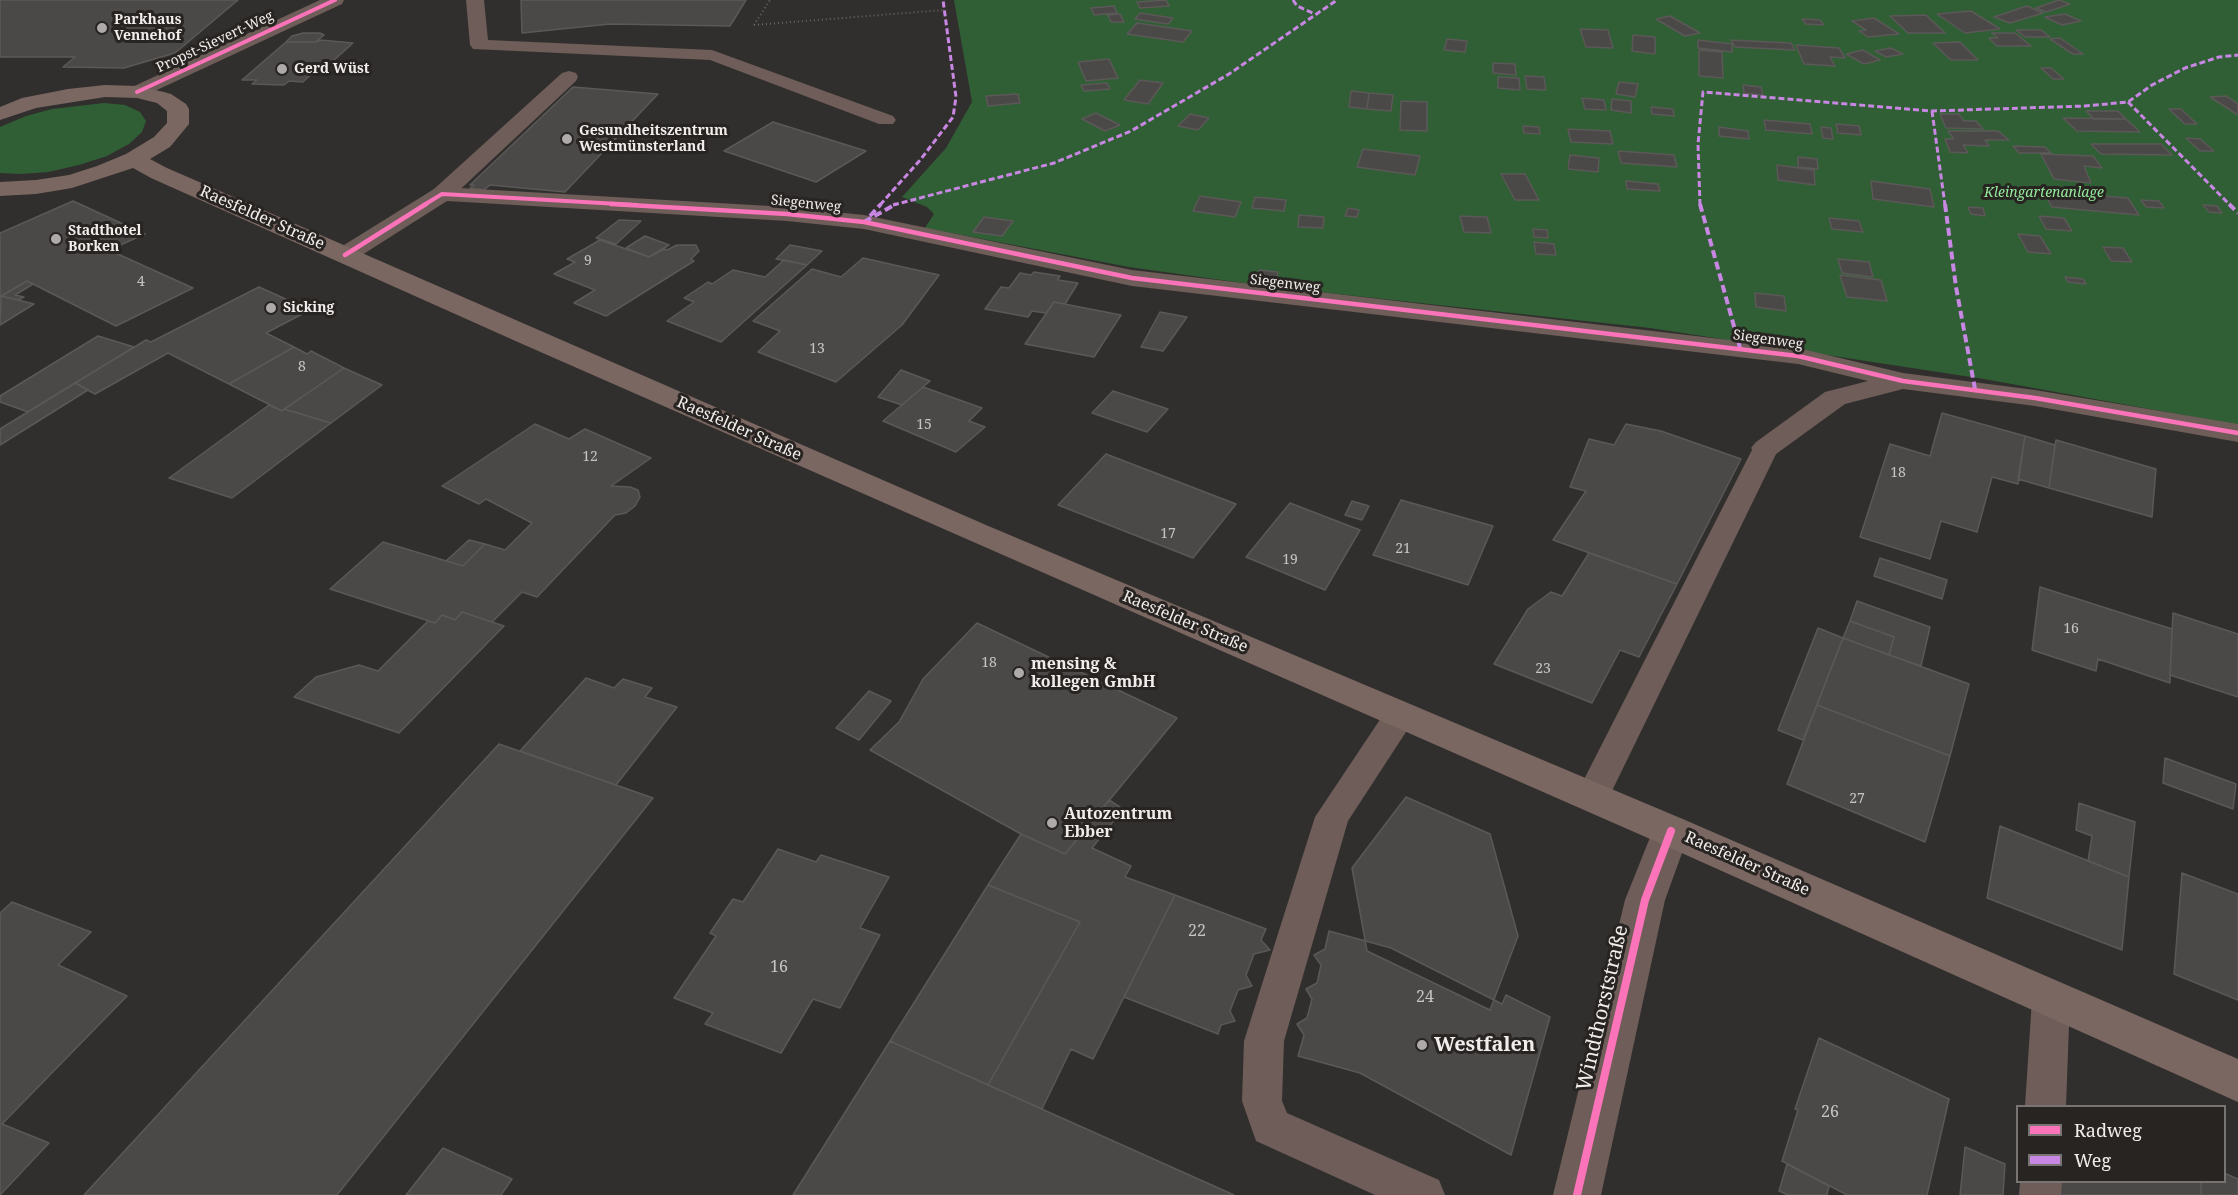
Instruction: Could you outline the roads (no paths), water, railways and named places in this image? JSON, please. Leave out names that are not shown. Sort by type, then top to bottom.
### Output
[{"type":"main road","points":[[0,114],[30,103],[68,95],[105,91],[137,92],[164,98],[178,109],[178,124],[162,142],[134,159],[72,181],[36,187],[0,189]]},
{"type":"main road","name":"Raesfelder Straße","points":[[134,159],[159,173],[975,532],[1671,831],[2238,1081]]},
{"type":"street","name":"Propst-Sievert-Weg","points":[[137,92],[335,0]]},
{"type":"street","points":[[345,255],[442,194]]},
{"type":"street","name":"Siegenweg","points":[[442,194],[786,214],[864,222],[1132,278],[1798,356],[1903,381],[2035,398],[2238,433]]},
{"type":"street","name":"Siegenweg","points":[[1766,447],[1835,398],[1903,381]]},
{"type":"street","name":"Windthorststraße","points":[[1578,1195],[1645,900],[1671,831]]},
{"type":"lane","points":[[475,0],[479,45],[712,55],[886,120]]},
{"type":"lane","points":[[442,194],[569,77]]},
{"type":"lane","points":[[1592,797],[1766,447]]},
{"type":"lane","points":[[1401,715],[1332,817],[1264,1041],[1262,1101],[1271,1127],[1424,1195]]},
{"type":"lane","points":[[2045,1105],[2051,999]]},
{"type":"place","name":"Parkhaus Vennehof","points":[[102,28]]},
{"type":"place","name":"Gerd Wüst","points":[[282,69]]},
{"type":"place","name":"Gesundheitszentrum Westmünsterland","points":[[567,139]]},
{"type":"place","name":"Stadthotel Borken","points":[[56,239]]},
{"type":"place","name":"Sicking","points":[[271,308]]},
{"type":"place","name":"mensing & kollegen GmbH","points":[[1019,673]]},
{"type":"place","name":"Autozentrum Ebber","points":[[1052,823]]},
{"type":"place","name":"Westfalen","points":[[1422,1045]]},
{"type":"park label","name":"Kleingartenanlage","points":[[2044,193]]}]
